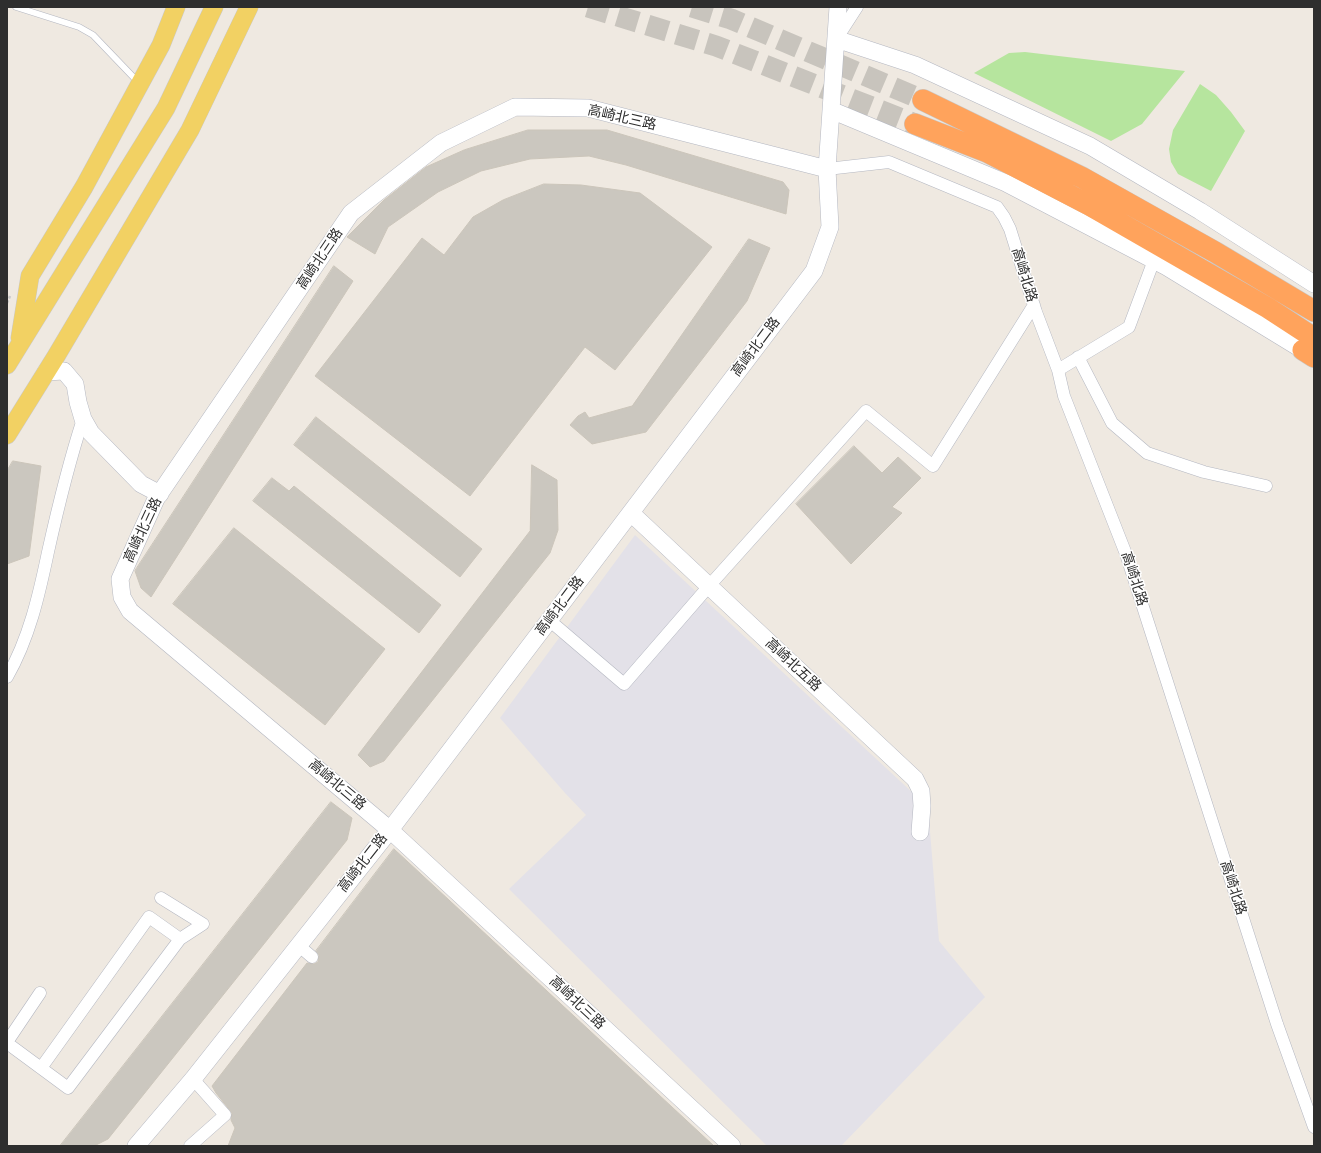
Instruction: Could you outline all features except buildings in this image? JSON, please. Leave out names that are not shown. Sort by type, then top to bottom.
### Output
[{"type":"highway","points":[[923,100],[1083,178],[1215,252],[1314,311]]},
{"type":"highway","points":[[915,124],[987,152],[1090,205],[1268,308],[1311,351]]},
{"type":"main road","points":[[18,347],[30,276],[84,187],[140,84],[160,45],[176,7]]},
{"type":"main road","points":[[7,365],[166,108],[214,7]]},
{"type":"main road","points":[[7,435],[190,130],[249,7]]},
{"type":"street","name":"高崎北二路","points":[[136,1146],[193,1079],[390,830],[814,271],[830,227],[827,169],[838,7]]},
{"type":"street","points":[[857,7],[836,39],[915,65],[1090,146],[1200,211],[1314,284]]},
{"type":"street","name":"高崎北三路","points":[[732,1146],[390,830],[130,611],[122,597],[120,579],[160,494],[351,213],[441,143],[515,107],[588,108],[827,169]]},
{"type":"street","points":[[831,110],[1006,183],[1154,260],[1311,351]]},
{"type":"street","name":"高崎北路","points":[[827,169],[889,162],[997,207],[1004,217],[1010,229],[1034,305],[1058,370],[1064,396],[1126,554],[1275,1016],[1314,1128]]},
{"type":"street","points":[[1058,370],[1129,327],[1154,260]]},
{"type":"street","points":[[549,620],[624,684],[709,586],[866,411],[933,466],[1034,305]]},
{"type":"street","points":[[1078,358],[1112,423],[1147,453],[1204,472],[1266,486]]},
{"type":"street","points":[[46,372],[64,372],[75,384],[78,402],[91,433],[141,484],[160,494]]},
{"type":"street","points":[[7,677],[24,641],[34,610],[72,454],[84,419]]},
{"type":"street","name":"高崎北五路","points":[[631,513],[915,779],[921,791],[922,806],[920,832]]},
{"type":"street","points":[[40,993],[7,1043],[68,1088],[180,939],[203,924],[161,898]]},
{"type":"street","points":[[41,1068],[149,917],[180,939]]},
{"type":"street","points":[[298,945],[312,957]]},
{"type":"street","points":[[190,1146],[225,1115],[193,1079]]},
{"type":"lane","points":[[16,7],[79,27],[93,35],[140,84]]},
{"type":"shaded area","points":[[635,535],[928,807],[939,941],[985,997],[841,1146],[767,1146],[509,889],[586,815],[500,718]]},
{"type":"green space","points":[[1025,52],[1185,71],[1142,124],[1111,141],[974,73],[1009,53]]},
{"type":"green space","points":[[1200,84],[1216,95],[1245,131],[1211,191],[1178,174],[1171,162],[1169,149],[1173,130]]},
{"type":"tunnel","points":[[588,7],[716,46],[915,124]]},
{"type":"tunnel","points":[[692,7],[731,19],[923,100]]}]
